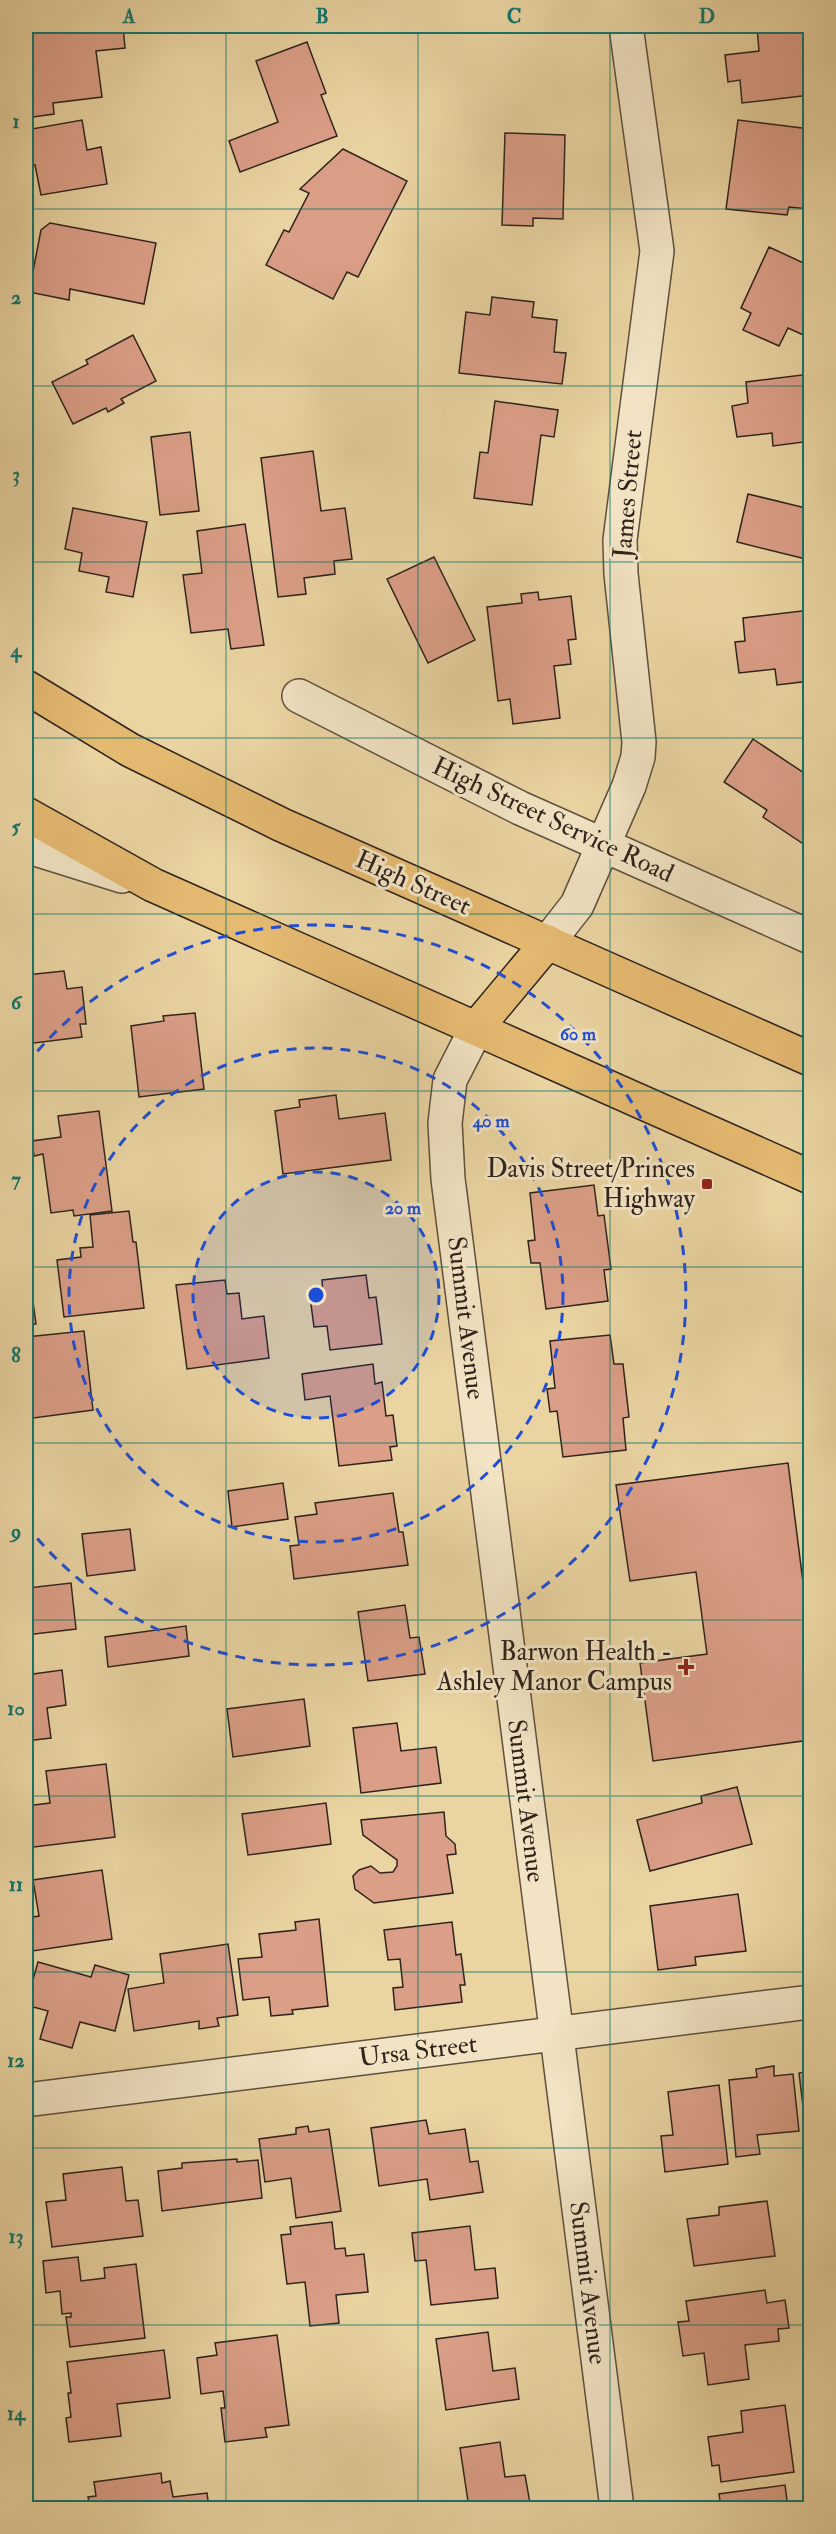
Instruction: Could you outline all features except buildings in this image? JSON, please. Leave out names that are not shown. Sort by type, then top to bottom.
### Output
[{"type":"highway","name":"High Street","points":[[26,687],[130,750],[272,820],[810,1059]]},
{"type":"highway","points":[[26,814],[153,885],[477,1027],[810,1177]]},
{"type":"highway","points":[[477,1027],[548,942]]},
{"type":"street","name":"James Street","points":[[548,942],[577,905],[632,778],[639,742],[621,574],[620,540],[657,250],[626,26]]},
{"type":"street","name":"High Street Service Road","points":[[299,696],[520,808],[810,937]]},
{"type":"street","points":[[26,846],[153,885]]},
{"type":"street","name":"Summit Avenue","points":[[477,1027],[450,1080],[445,1123],[448,1179],[617,2508]]},
{"type":"street","name":"Ursa Street","points":[[26,2100],[810,2002]]},
{"type":"place","name":"Davis Street/Princes Highway","points":[[707,1184]]},
{"type":"place","name":"Barwon Health - Ashley Manor Campus","points":[[686,1667]]}]
